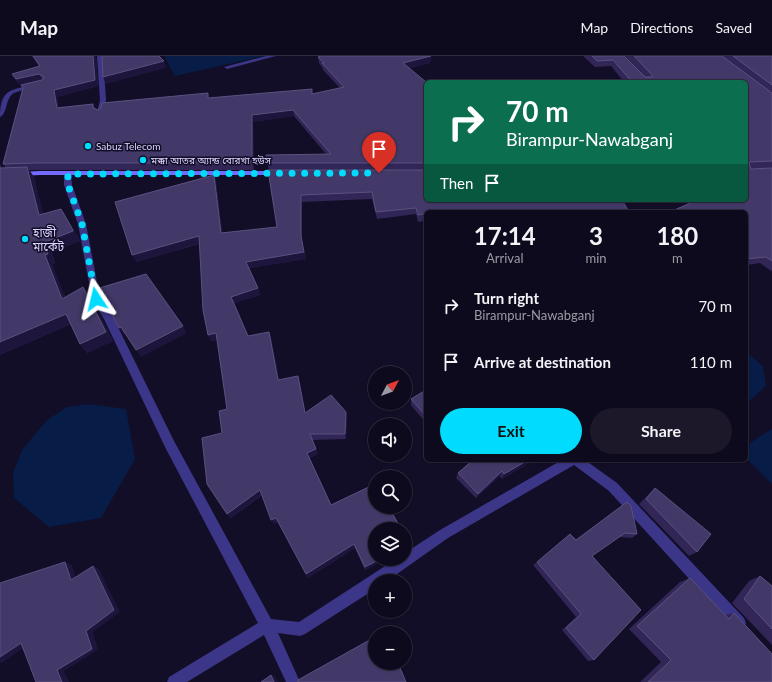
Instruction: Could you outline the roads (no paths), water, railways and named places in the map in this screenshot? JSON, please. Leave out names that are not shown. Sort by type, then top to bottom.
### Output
[{"type":"main road","points":[[0,175],[40,173],[291,173]]},
{"type":"street","points":[[100,56],[103,100],[100,113]]},
{"type":"street","points":[[227,67],[273,56]]},
{"type":"street","points":[[0,115],[6,98],[11,92],[43,84]]},
{"type":"street","points":[[68,174],[68,185],[82,224],[96,299],[108,317],[170,445],[267,626],[293,682]]},
{"type":"street","points":[[174,682],[267,626],[300,629],[365,588],[444,534],[569,462]]},
{"type":"street","points":[[579,462],[613,487],[747,631]]},
{"type":"water","points":[[164,56],[264,56],[175,76]]},
{"type":"water","points":[[748,354],[763,366],[766,386],[748,402]]},
{"type":"water","points":[[89,404],[126,409],[135,459],[101,518],[49,527],[14,498],[13,473],[22,450],[47,420],[67,407]]},
{"type":"water","points":[[772,429],[772,484],[748,460],[750,443]]},
{"type":"place","name":"Sabuz Telecom","points":[[88,146]]},
{"type":"place","name":"মক্কা আতর অ্যান্ড বোরখা হউস","points":[[143,160]]},
{"type":"place","name":"হাজী মার্কেট","points":[[25,239]]}]
